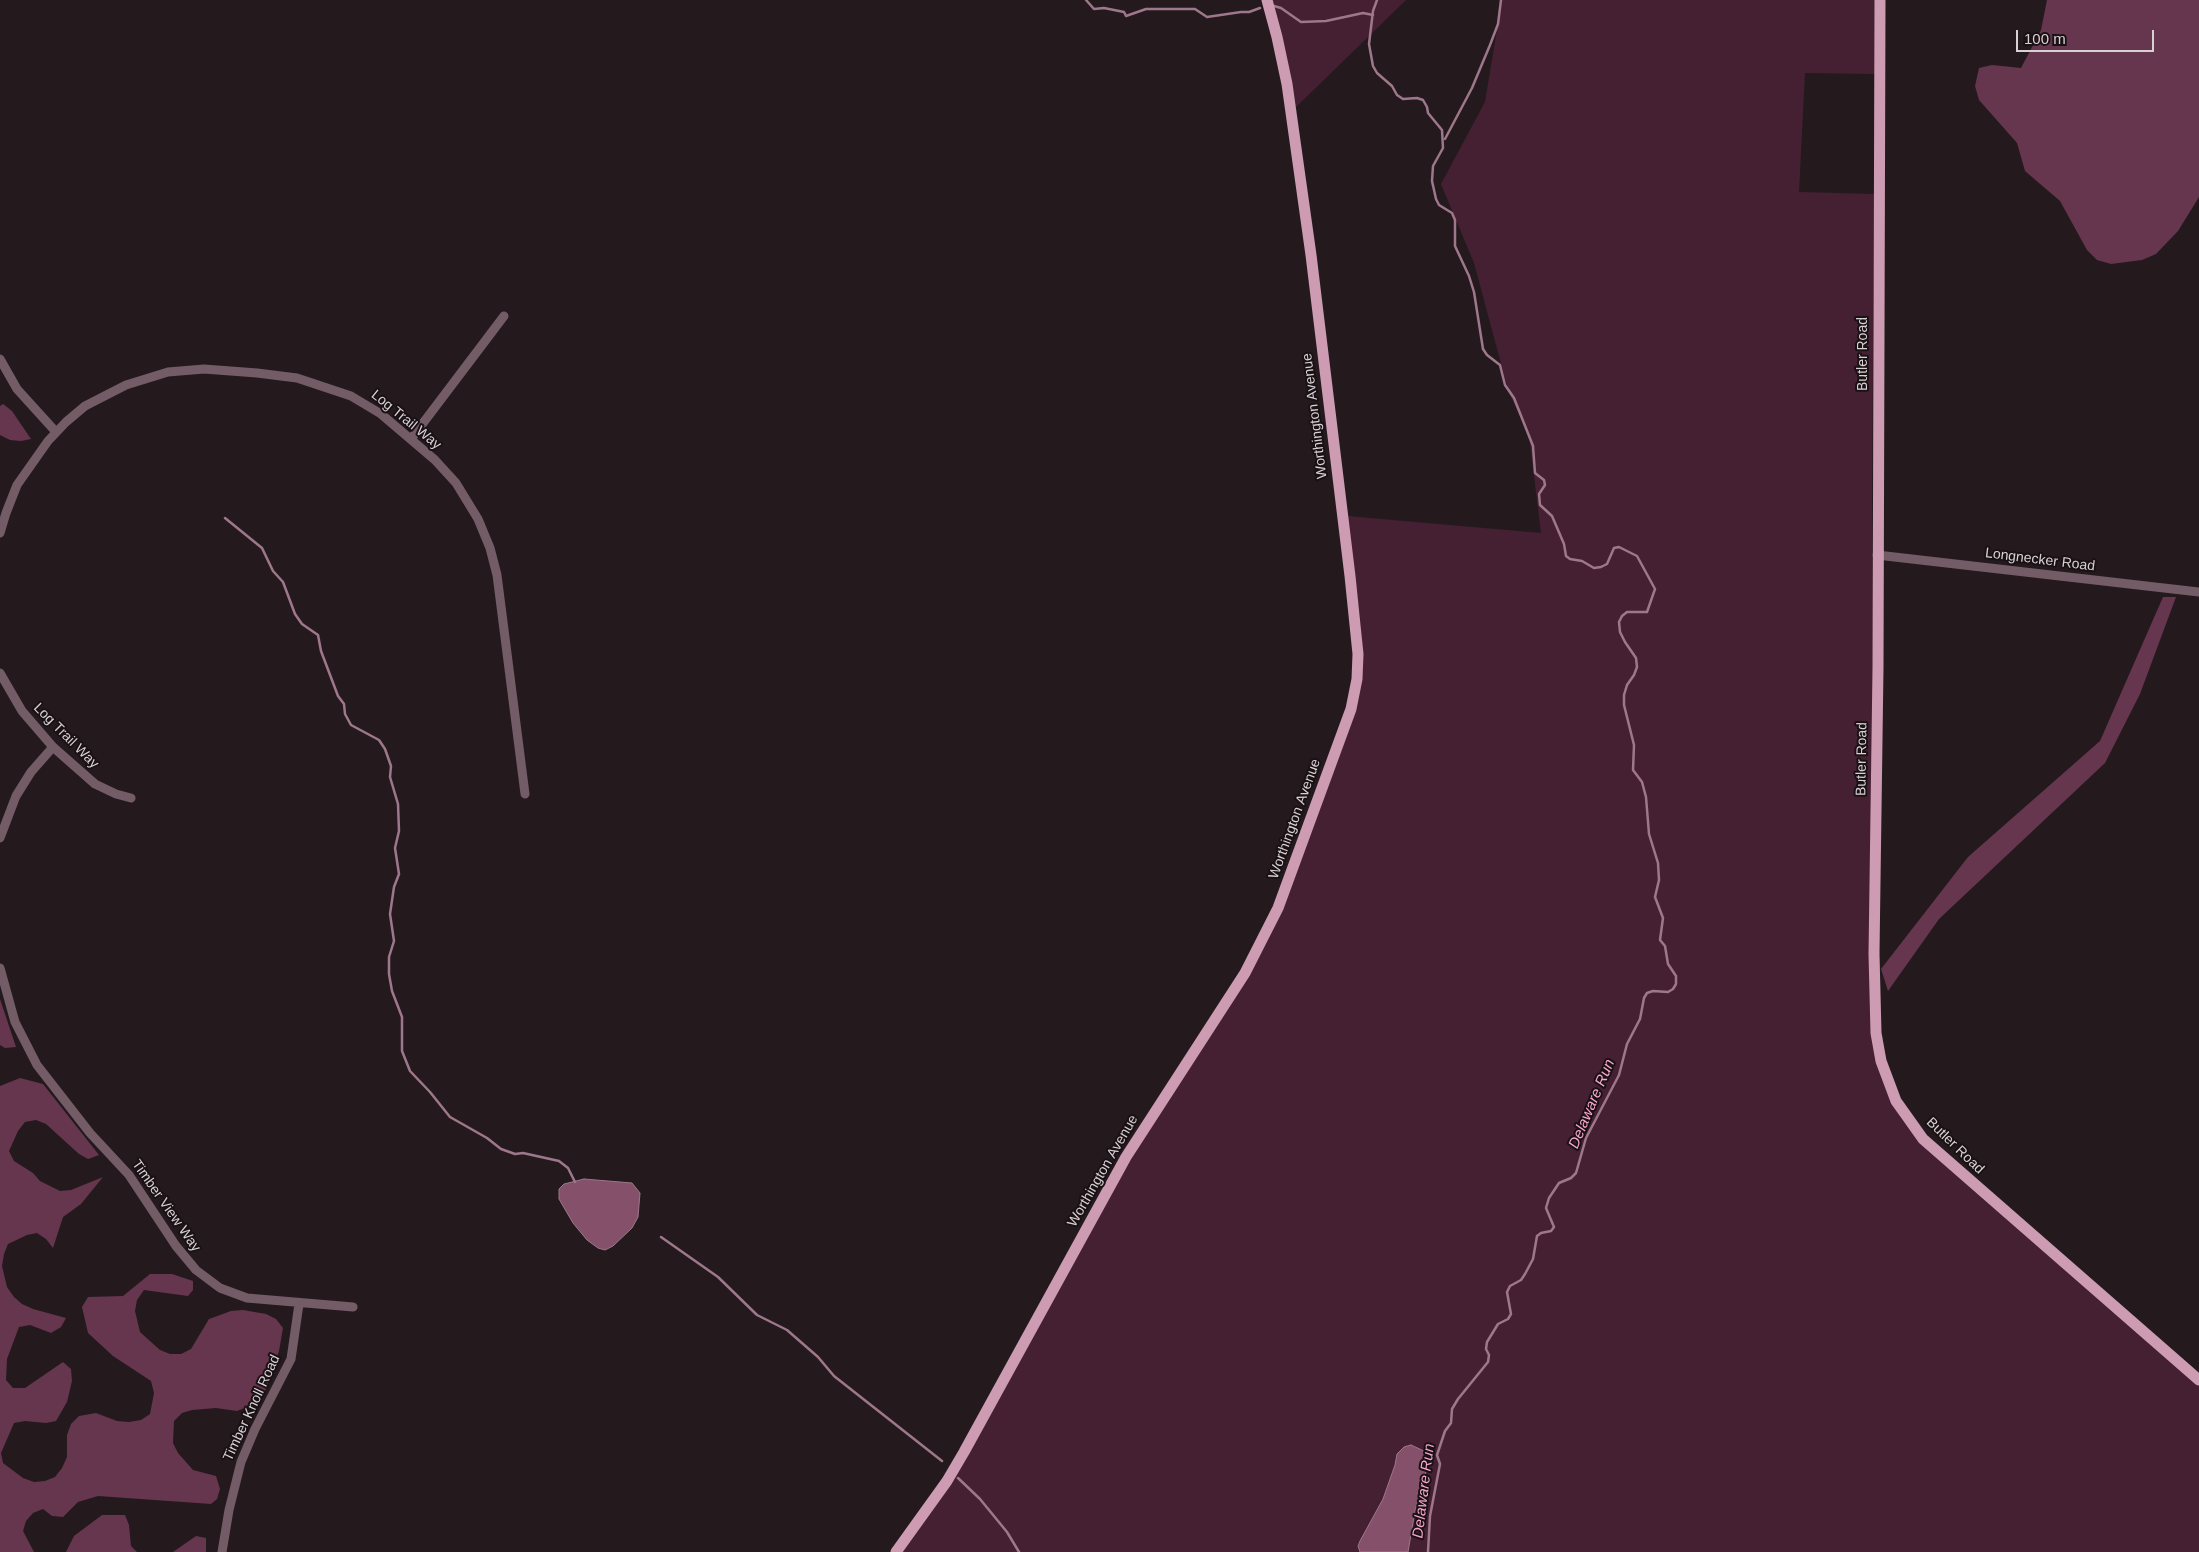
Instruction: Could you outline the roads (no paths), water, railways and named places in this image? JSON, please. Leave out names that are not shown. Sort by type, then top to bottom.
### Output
[{"type":"main road","name":"Worthington Avenue","points":[[896,1552],[933,1501],[964,1452],[1126,1157],[1245,973],[1278,908],[1351,709],[1357,679],[1358,654],[1351,586],[1311,255],[1287,84],[1282,54],[1267,0]]},
{"type":"main road","name":"Butler Road","points":[[1880,0],[1878,668],[1874,1002],[1876,1033],[1887,1080],[1896,1101],[1923,1139],[2199,1380]]},
{"type":"street","points":[[411,438],[504,316]]},
{"type":"street","points":[[0,359],[23,396],[56,432]]},
{"type":"street","name":"Log Trail Way","points":[[0,533],[9,503],[17,485],[39,451],[56,432],[85,406],[116,389],[168,372],[204,369],[273,374],[298,378],[330,387],[351,396],[371,407],[411,438],[456,483],[478,519],[490,548],[501,600],[525,794]]},
{"type":"street","name":"Longnecker Road","points":[[1877,555],[2199,592]]},
{"type":"street","name":"Log Trail Way","points":[[0,673],[22,711],[54,747],[95,784],[110,792],[131,798]]},
{"type":"street","points":[[0,838],[16,796],[31,772],[54,747]]},
{"type":"street","name":"Timber View Way","points":[[0,968],[15,1022],[36,1065],[84,1126],[128,1175],[189,1262],[212,1283],[238,1296],[257,1300],[353,1307]]},
{"type":"street","name":"Timber Knoll Road","points":[[222,1552],[240,1462],[290,1359],[299,1304]]},
{"type":"waterway","points":[[1086,0],[1094,9],[1104,8],[1124,12],[1126,16],[1146,9],[1195,9],[1207,17],[1249,12],[1260,8]]},
{"type":"waterway","name":"Delaware Run","points":[[1377,0],[1373,11],[1369,44],[1373,66],[1377,73],[1392,86],[1397,95],[1403,99],[1417,98],[1423,100],[1428,113],[1442,130],[1443,148],[1433,166],[1432,181],[1436,199],[1439,205],[1452,213],[1455,220],[1455,246],[1474,292],[1483,349],[1487,355],[1500,365],[1505,385],[1514,398],[1533,446],[1535,473],[1544,480],[1545,485],[1539,494],[1540,505],[1552,516],[1564,544],[1566,556],[1570,559],[1582,561],[1594,568],[1601,567],[1607,564],[1614,548],[1619,547],[1637,556],[1655,589],[1647,612],[1627,612],[1619,622],[1620,632],[1636,658],[1637,667],[1627,685],[1624,705],[1634,745],[1633,770],[1642,782],[1646,797],[1649,834],[1658,863],[1659,880],[1655,897],[1663,918],[1660,940],[1665,946],[1668,964],[1676,976],[1676,984],[1673,989],[1668,992],[1653,991],[1647,993],[1644,998],[1640,1019],[1627,1044],[1619,1075],[1586,1138],[1576,1173],[1571,1178],[1559,1183],[1549,1198],[1546,1208],[1554,1227],[1551,1231],[1537,1236],[1533,1259],[1525,1274],[1521,1280],[1510,1286],[1507,1292],[1511,1314],[1508,1319],[1498,1324],[1487,1342],[1488,1362],[1452,1409],[1451,1423],[1445,1431],[1437,1455],[1440,1464],[1430,1516],[1428,1552]]},
{"type":"waterway","points":[[1445,139],[1472,88],[1490,45],[1498,24],[1501,0]]},
{"type":"waterway","points":[[1274,6],[1281,8],[1301,22],[1326,21],[1363,13],[1373,15]]},
{"type":"waterway","points":[[225,518],[262,548],[273,571],[283,582],[295,614],[302,624],[318,635],[321,651],[351,725],[379,740],[385,749],[391,766],[390,777],[398,804],[399,831],[395,848],[399,874],[394,887],[390,914],[394,941],[389,957],[389,974],[392,991],[402,1017],[402,1051],[410,1071],[450,1117],[487,1138],[501,1149],[515,1154],[523,1153],[559,1161],[568,1168],[575,1182]]},
{"type":"waterway","points":[[661,1237],[718,1277],[757,1315],[787,1330],[818,1357],[834,1376],[942,1461]]},
{"type":"waterway","points":[[958,1478],[980,1499],[1007,1532],[1019,1552]]}]
